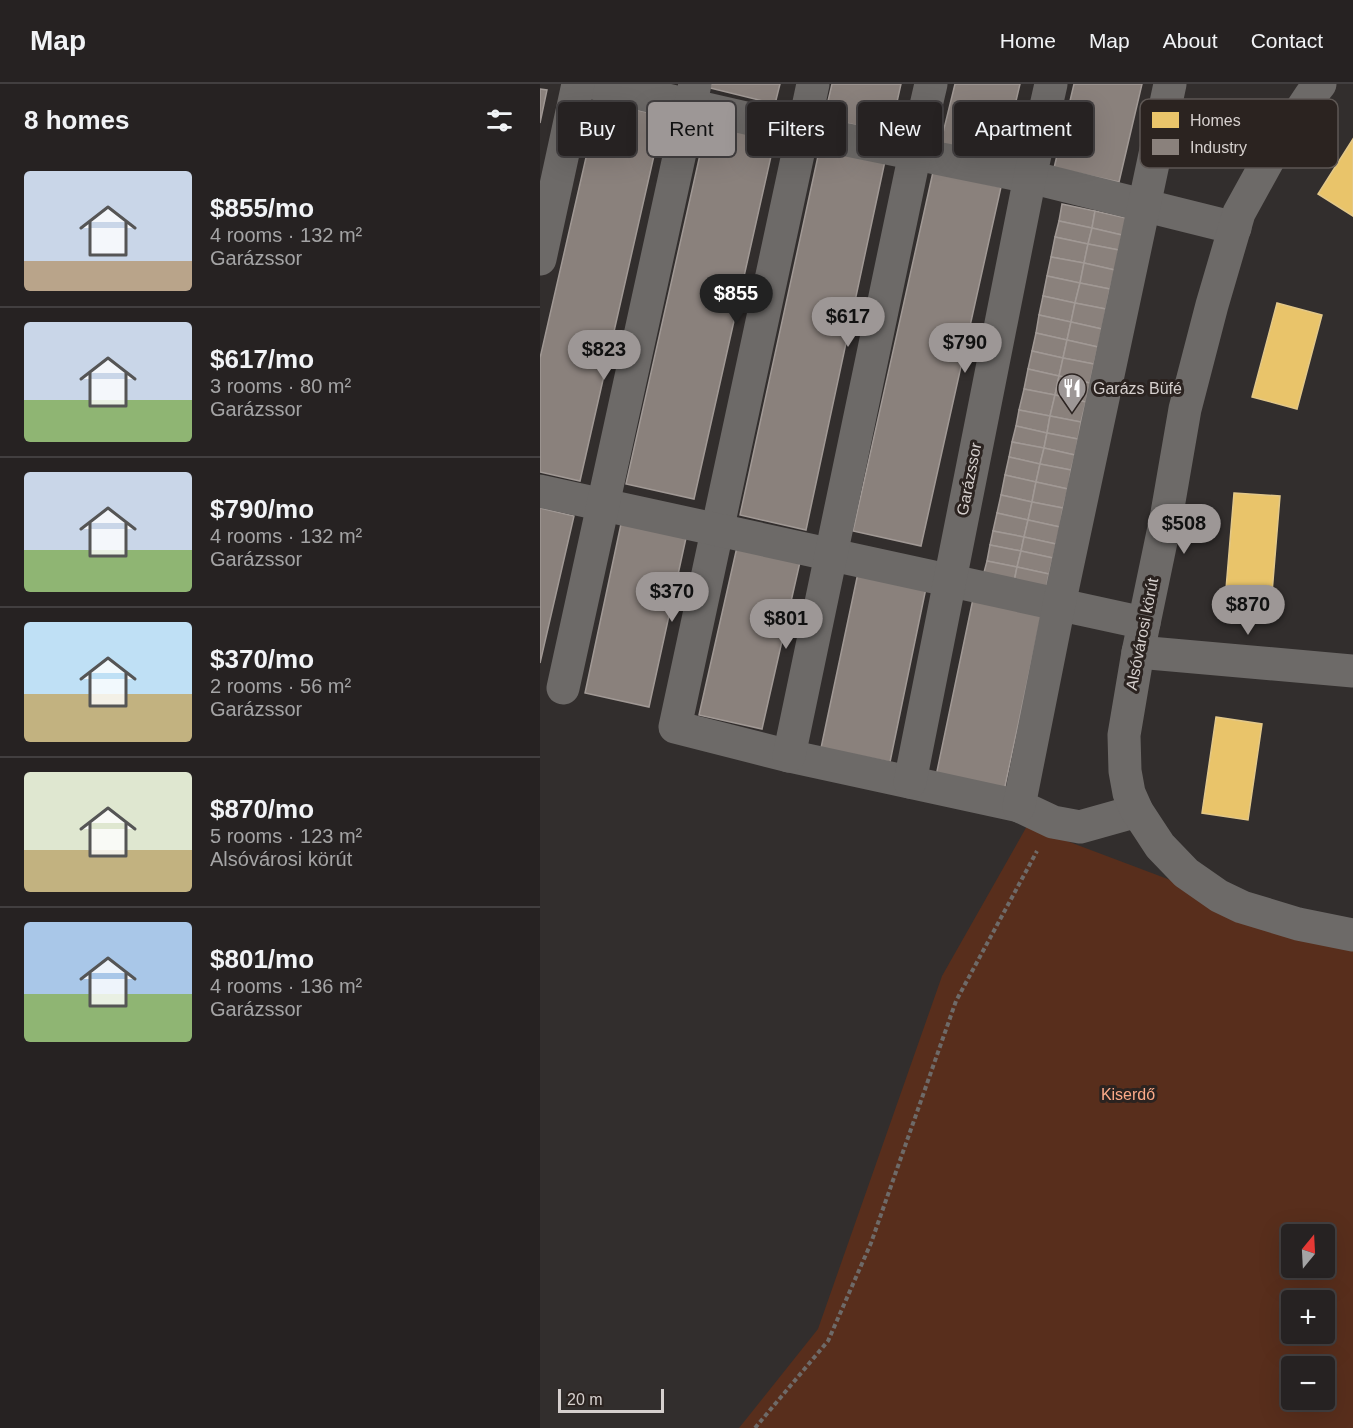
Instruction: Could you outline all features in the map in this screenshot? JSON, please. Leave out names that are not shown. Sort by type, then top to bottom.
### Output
[{"type":"street","points":[[540,260],[578,84]]},
{"type":"street","points":[[597,84],[693,94],[747,112]]},
{"type":"street","points":[[809,102],[813,84]]},
{"type":"street","points":[[927,102],[931,84]]},
{"type":"street","name":"Garázssor","points":[[909,782],[1030,177],[1051,84]]},
{"type":"street","points":[[1167,99],[1170,84]]},
{"type":"street","name":"Alsóvárosi körút","points":[[1310,99],[1320,84]]},
{"type":"street","points":[[563,688],[693,94]]},
{"type":"street","points":[[798,156],[675,727],[789,756],[1019,806],[1053,822],[1080,827],[1137,811]]},
{"type":"street","points":[[789,756],[914,156]]},
{"type":"street","points":[[929,156],[1030,177],[1235,228]]},
{"type":"street","points":[[1019,806],[1059,605],[1153,168]]},
{"type":"street","name":"Alsóvárosi körút","points":[[1264,168],[1239,213],[1185,409],[1124,735],[1125,771],[1129,794],[1137,811],[1166,853],[1186,873],[1219,896],[1242,907],[1298,924],[1353,935]]},
{"type":"street","points":[[540,491],[1059,605],[1141,637],[1353,671]]},
{"type":"path","points":[[755,1428],[828,1341],[871,1244],[956,1001],[1053,822]]},
{"type":"green space","name":"Kiserdő","points":[[1027,826],[1242,907],[1353,936],[1353,1428],[739,1428],[818,1329],[942,976]]},
{"type":"building: Homes","points":[[1353,139],[1353,216],[1318,194],[1335,168],[1338,168],[1338,163]]},
{"type":"building: Homes","points":[[1277,303],[1322,315],[1297,409],[1252,397]]},
{"type":"building: Homes","points":[[1234,493],[1280,496],[1272,593],[1226,589]]},
{"type":"building: Homes","points":[[1216,717],[1262,724],[1248,820],[1202,813]]},
{"type":"building: Industry","points":[[711,84],[780,84],[776,102],[767,102],[710,88]]},
{"type":"building: Industry","points":[[832,84],[901,84],[897,102],[858,102],[858,126],[846,123],[846,102],[828,102]]},
{"type":"building: Industry","points":[[955,84],[1020,84],[1016,102],[954,102],[954,148],[942,145]]},
{"type":"building: Industry","points":[[1074,84],[1142,84],[1119,182],[1054,168],[1057,156],[1093,156],[1093,102],[1070,102]]},
{"type":"building: Industry","points":[[540,89],[547,90],[540,123]]},
{"type":"building: Industry","points":[[636,110],[648,112],[648,156],[654,156],[580,481],[540,472],[540,358],[586,156],[636,156]]},
{"type":"building: Industry","points":[[735,125],[747,128],[747,156],[771,156],[694,499],[626,484],[700,156],[735,156]]},
{"type":"building: Industry","points":[[846,153],[885,161],[806,530],[740,515],[818,156],[846,156]]},
{"type":"building: Industry","points":[[985,156],[1003,156],[1002,160]]},
{"type":"building: Industry","points":[[933,172],[1001,187],[921,546],[853,531]]},
{"type":"building: Industry","points":[[1062,204],[1095,211],[1092,228],[1059,221]]},
{"type":"building: Industry","points":[[1095,211],[1126,218],[1122,235],[1092,228]]},
{"type":"building: Industry","points":[[1059,221],[1092,228],[1088,244],[1055,237]]},
{"type":"building: Industry","points":[[1092,228],[1122,235],[1119,250],[1088,244]]},
{"type":"building: Industry","points":[[1055,237],[1088,244],[1084,263],[1051,257]]},
{"type":"building: Industry","points":[[1088,244],[1119,250],[1115,270],[1084,263]]},
{"type":"building: Industry","points":[[1051,257],[1084,263],[1080,283],[1047,276]]},
{"type":"building: Industry","points":[[1084,263],[1115,270],[1110,289],[1080,283]]},
{"type":"building: Industry","points":[[1047,276],[1080,283],[1075,303],[1043,296]]},
{"type":"building: Industry","points":[[1080,283],[1110,289],[1106,309],[1075,303]]},
{"type":"building: Industry","points":[[1043,296],[1075,303],[1071,322],[1039,315]]},
{"type":"building: Industry","points":[[1075,303],[1106,309],[1102,329],[1071,322]]},
{"type":"building: Industry","points":[[1039,315],[1071,322],[1067,340],[1036,333]]},
{"type":"building: Industry","points":[[1071,322],[1102,329],[1098,347],[1067,340]]},
{"type":"building: Industry","points":[[1036,333],[1067,340],[1063,358],[1032,351]]},
{"type":"building: Industry","points":[[1067,340],[1098,347],[1094,364],[1063,358]]},
{"type":"building: Industry","points":[[1032,351],[1063,358],[1059,376],[1028,369]]},
{"type":"building: Industry","points":[[1063,358],[1094,364],[1090,383],[1059,376]]},
{"type":"building: Industry","points":[[1028,369],[1059,376],[1055,395],[1024,389]]},
{"type":"building: Industry","points":[[1059,376],[1090,383],[1086,402],[1055,395]]},
{"type":"building: Industry","points":[[1024,389],[1055,395],[1050,416],[1019,410]]},
{"type":"building: Industry","points":[[1055,395],[1086,402],[1081,422],[1050,416]]},
{"type":"building: Industry","points":[[1019,410],[1050,416],[1047,433],[1016,426]]},
{"type":"building: Industry","points":[[1050,416],[1081,422],[1078,439],[1047,433]]},
{"type":"building: Industry","points":[[1016,426],[1047,433],[1044,448],[1012,442]]},
{"type":"building: Industry","points":[[1047,433],[1078,439],[1075,455],[1044,448]]},
{"type":"building: Industry","points":[[1012,442],[1044,448],[1040,464],[1009,457]]},
{"type":"building: Industry","points":[[1044,448],[1075,455],[1071,470],[1040,464]]},
{"type":"building: Industry","points":[[1009,457],[1040,464],[1036,482],[1005,475]]},
{"type":"building: Industry","points":[[1040,464],[1071,470],[1068,489],[1036,482]]},
{"type":"building: Industry","points":[[1005,475],[1036,482],[1032,502],[1001,495]]},
{"type":"building: Industry","points":[[1036,482],[1068,489],[1063,508],[1032,502]]},
{"type":"building: Industry","points":[[1001,495],[1032,502],[1028,520],[997,513]]},
{"type":"building: Industry","points":[[1032,502],[1063,508],[1060,527],[1028,520]]},
{"type":"building: Industry","points":[[540,508],[574,516],[540,663]]},
{"type":"building: Industry","points":[[997,513],[1028,520],[1024,537],[993,531]]},
{"type":"building: Industry","points":[[1028,520],[1060,527],[1056,544],[1024,537]]},
{"type":"building: Industry","points":[[621,524],[686,538],[649,707],[585,693]]},
{"type":"building: Industry","points":[[993,531],[1024,537],[1021,551],[990,545]]},
{"type":"building: Industry","points":[[1024,537],[1056,544],[1053,558],[1021,551]]},
{"type":"building: Industry","points":[[990,545],[1021,551],[1017,567],[987,561]]},
{"type":"building: Industry","points":[[737,547],[800,562],[762,729],[699,715]]},
{"type":"building: Industry","points":[[1021,551],[1053,558],[1049,574],[1017,567]]},
{"type":"building: Industry","points":[[987,561],[1017,567],[1014,582],[983,576]]},
{"type":"building: Industry","points":[[1017,567],[1049,574],[1046,589],[1014,582]]},
{"type":"building: Industry","points":[[858,573],[926,588],[890,762],[821,748]]},
{"type":"building: Industry","points":[[973,599],[1042,613],[1004,791],[936,776]]},
{"type":"place","name":"Garázs Büfé","points":[[1072,414]]}]
